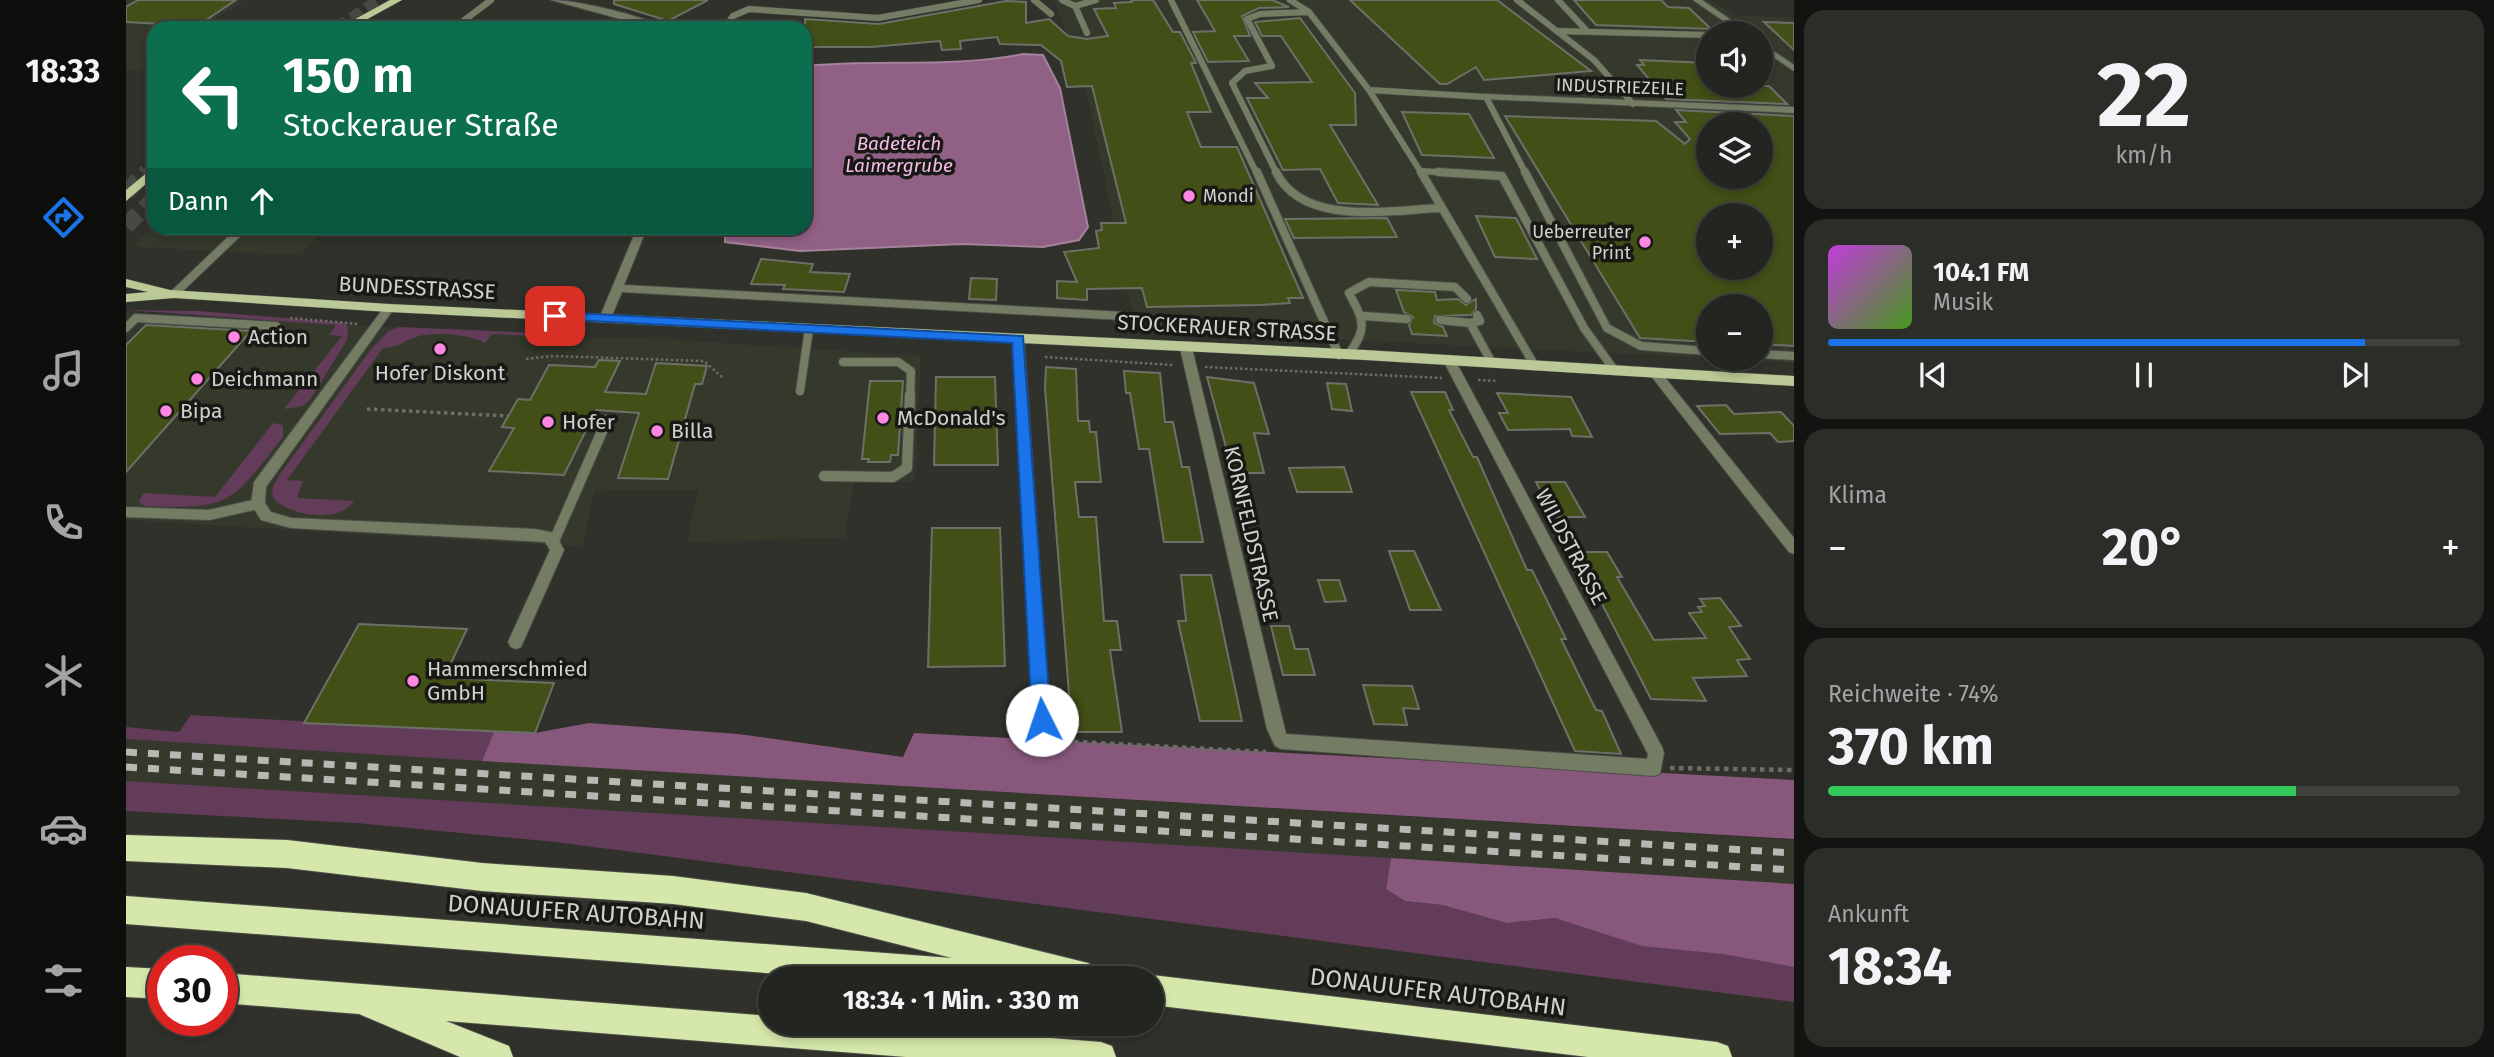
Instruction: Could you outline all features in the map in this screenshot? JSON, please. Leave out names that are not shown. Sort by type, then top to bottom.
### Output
[{"type":"highway","points":[[126,848],[287,854],[482,877],[673,890],[806,907],[1040,966]]},
{"type":"highway","name":"DONAUUFER AUTOBAHN","points":[[126,910],[862,966]]},
{"type":"highway","points":[[126,982],[147,983]]},
{"type":"highway","points":[[238,989],[1101,1057]]},
{"type":"highway","name":"DONAUUFER AUTOBAHN","points":[[1164,991],[1717,1057]]},
{"type":"highway","points":[[349,997],[498,1057]]},
{"type":"main road","points":[[357,21],[383,0]]},
{"type":"main road","points":[[361,17],[397,0]]},
{"type":"main road","points":[[126,197],[147,178]]},
{"type":"main road","points":[[126,283],[174,294]]},
{"type":"main road","points":[[126,298],[174,294]]},
{"type":"main road","name":"BUNDESSTRASSE","points":[[174,294],[658,321]]},
{"type":"main road","name":"STOCKERAUER STRASSE","points":[[658,321],[1449,360],[1794,381]]},
{"type":"street","points":[[555,0],[638,21]]},
{"type":"street","points":[[1697,0],[1728,21]]},
{"type":"street","points":[[1773,54],[1794,69]]},
{"type":"street","name":"INDUSTRIEZEILE","points":[[1486,97],[1794,110]]},
{"type":"street","points":[[605,319],[639,235]]},
{"type":"street","points":[[618,288],[1123,316]]},
{"type":"street","points":[[389,308],[259,486],[258,504],[266,516],[291,523],[535,534],[554,541],[555,556],[516,642]]},
{"type":"street","points":[[1018,339],[1042,720]]},
{"type":"street","name":"KORNFELDSTRASSE","points":[[1186,348],[1278,735]]},
{"type":"street","name":"WILDSTRASSE","points":[[1449,360],[1655,760]]},
{"type":"street","points":[[1655,373],[1794,548]]},
{"type":"street","points":[[1278,735],[1655,760]]},
{"type":"lane","points":[[463,21],[491,0]]},
{"type":"lane","points":[[730,21],[736,14],[749,9],[878,18],[979,0]]},
{"type":"lane","points":[[1034,0],[1051,14]]},
{"type":"lane","points":[[1062,0],[1075,6],[1096,0]]},
{"type":"lane","points":[[1171,0],[1235,124],[1344,355],[1364,334],[1364,316],[1349,293],[1366,282],[1455,287],[1461,290],[1467,299]]},
{"type":"lane","points":[[1290,0],[1309,12],[1369,90],[1535,366]]},
{"type":"lane","points":[[1517,0],[1594,60],[1633,104]]},
{"type":"lane","points":[[1558,0],[1587,32]]},
{"type":"lane","points":[[1075,6],[1087,33]]},
{"type":"lane","points":[[1309,12],[1260,14],[1247,19],[1246,22],[1273,62],[1272,66],[1245,71],[1232,83],[1283,186],[1292,196],[1324,207],[1440,208]]},
{"type":"lane","points":[[1558,31],[1696,35]]},
{"type":"lane","points":[[1369,90],[1486,97],[1607,328],[1641,346],[1696,350]]},
{"type":"lane","points":[[1420,171],[1502,176],[1584,328],[1615,371]]},
{"type":"lane","points":[[1521,211],[1546,212]]},
{"type":"lane","points":[[174,294],[236,235]]},
{"type":"lane","points":[[1364,316],[1407,320]]},
{"type":"lane","points":[[126,328],[135,318],[276,326]]},
{"type":"lane","points":[[1440,320],[1474,319],[1492,363]]},
{"type":"lane","points":[[800,391],[809,329]]},
{"type":"lane","points":[[1773,355],[1794,356]]},
{"type":"lane","points":[[824,476],[893,477],[907,468],[911,371],[898,362],[843,362]]},
{"type":"lane","points":[[554,541],[607,420]]},
{"type":"lane","points":[[126,512],[220,516],[258,504]]},
{"type":"path","points":[[526,359],[552,356],[704,361],[723,378]]},
{"type":"path","points":[[1019,356],[1498,381]]},
{"type":"path","points":[[367,409],[508,416]]},
{"type":"path","points":[[1042,720],[1057,741],[1271,752],[1278,735]]},
{"type":"path","points":[[1655,760],[1794,770]]},
{"type":"shaded area","points":[[126,0],[245,0],[213,21],[147,21],[147,65],[139,71],[126,69]]},
{"type":"shaded area","points":[[1050,0],[1710,0],[1734,15],[1794,18],[1794,363],[1773,362],[1773,294],[1696,294],[1696,357],[1136,329],[1083,76],[1055,4]]},
{"type":"shaded area","points":[[147,233],[320,235],[301,255],[133,247]]},
{"type":"shaded area","points":[[126,310],[199,311],[345,323],[348,327],[347,340],[310,400],[302,406],[284,409],[342,336],[329,335],[336,325]]},
{"type":"shaded area","points":[[126,312],[558,337],[663,339],[921,356],[915,482],[854,482],[845,538],[687,542],[698,490],[595,491],[582,547],[126,520]]},
{"type":"shaded area","points":[[399,327],[561,334],[558,337],[492,334],[485,343],[462,336],[427,335],[383,348],[287,480],[303,481],[297,498],[354,501],[337,513],[326,515],[302,513],[280,504],[273,498],[272,489],[280,474],[372,348],[389,331]]},
{"type":"shaded area","points":[[273,423],[283,425],[283,437],[252,476],[228,497],[196,506],[145,506],[139,502],[143,493],[215,497]]},
{"type":"shaded area","points":[[191,715],[494,732],[482,761],[126,739],[126,727],[179,732]]},
{"type":"shaded area","points":[[589,723],[738,734],[903,757],[914,733],[1794,780],[1794,839],[482,761],[494,732],[535,733]]},
{"type":"shaded area","points":[[126,739],[1794,840],[1794,884],[126,781]]},
{"type":"shaded area","points":[[126,781],[1391,858],[1386,889],[1405,901],[1442,905],[1507,923],[1555,918],[1596,930],[1794,967],[1794,1002],[555,842],[357,823],[126,811]]},
{"type":"shaded area","points":[[1391,858],[1794,884],[1794,967],[1723,954],[1642,946],[1555,918],[1507,923],[1442,905],[1405,901],[1386,889]]},
{"type":"water","name":"Badeteich Laimergrube","points":[[1023,54],[1043,55],[1060,88],[1088,227],[1079,240],[1043,247],[962,244],[800,251],[725,242],[725,235],[812,235],[812,65],[997,58]]},
{"type":"building","points":[[138,0],[236,0],[204,21],[126,22],[126,7]]},
{"type":"building","points":[[614,0],[708,0],[668,21],[614,4]]},
{"type":"building","name":"Mondi","points":[[1131,0],[1153,0],[1173,32],[1180,32],[1196,63],[1191,63],[1211,112],[1187,112],[1201,147],[1237,147],[1303,298],[1288,298],[1290,303],[1259,305],[1147,307],[1142,288],[1087,289],[1087,300],[1057,298],[1057,281],[1077,282],[1064,252],[1099,248],[1096,231],[1102,230],[1101,223],[1126,223],[1092,86],[1067,87],[1061,61],[1041,45],[1000,44],[997,37],[960,41],[961,49],[942,50],[940,41],[871,47],[812,47],[812,21],[805,21],[805,19],[879,24],[1006,1],[1026,2],[1026,23],[1049,19],[1068,36],[1087,39],[1108,36],[1094,9],[1116,8],[1114,3],[1132,2]]},
{"type":"building","points":[[1197,0],[1272,0],[1289,7],[1259,8],[1242,16],[1250,36],[1234,36],[1249,61],[1208,62],[1193,32],[1215,31]]},
{"type":"building","points":[[1350,0],[1497,0],[1591,71],[1484,80],[1476,67],[1447,84],[1440,84]]},
{"type":"building","points":[[1574,0],[1661,0],[1668,7],[1689,8],[1703,21],[1696,21],[1696,28],[1596,25]]},
{"type":"building","points":[[1300,18],[1355,93],[1356,125],[1330,125],[1378,205],[1338,203],[1320,169],[1283,170],[1247,98],[1268,98],[1255,83],[1312,82],[1281,36],[1262,36],[1255,22]]},
{"type":"building","points":[[1773,22],[1794,23],[1794,50],[1773,30]]},
{"type":"building","points":[[1640,60],[1696,62],[1696,98],[1773,98],[1773,90],[1787,104],[1666,99],[1637,65],[1644,65]]},
{"type":"building","name":"Ueberreuter Print","points":[[1676,110],[1715,112],[1696,112],[1696,189],[1773,189],[1773,115],[1794,116],[1794,346],[1773,345],[1773,294],[1696,294],[1696,341],[1640,338],[1505,116],[1656,121],[1685,144],[1690,139],[1675,122],[1686,122]]},
{"type":"building","points":[[1402,112],[1469,114],[1494,158],[1422,155]]},
{"type":"building","points":[[1476,216],[1516,218],[1537,259],[1495,257]]},
{"type":"building","points":[[1387,218],[1397,237],[1294,238],[1285,219]]},
{"type":"building","points":[[761,259],[813,264],[810,272],[850,274],[844,292],[783,289],[785,285],[751,284]]},
{"type":"building","points":[[971,278],[997,279],[996,300],[969,299]]},
{"type":"building","points":[[1396,290],[1435,292],[1437,300],[1458,299],[1466,305],[1476,299],[1476,309],[1471,315],[1435,316],[1434,323],[1443,327],[1447,336],[1412,334],[1409,325],[1413,317],[1404,312]]},
{"type":"building","points":[[146,325],[251,331],[126,472],[126,345]]},
{"type":"building","points":[[599,360],[620,361],[605,392],[646,394],[656,363],[707,366],[702,384],[695,384],[668,479],[618,478],[639,413],[596,410],[564,475],[489,471],[514,428],[502,427],[518,399],[530,400],[549,365],[595,367]]},
{"type":"building","points":[[1046,367],[1076,369],[1078,421],[1089,421],[1090,432],[1096,432],[1101,482],[1075,482],[1079,517],[1096,517],[1104,621],[1117,621],[1121,650],[1110,650],[1122,732],[1072,732],[1045,388]]},
{"type":"building","points":[[1124,371],[1160,373],[1165,422],[1173,422],[1182,467],[1189,467],[1203,542],[1164,542],[1149,449],[1139,449],[1130,393],[1126,393]]},
{"type":"building","points":[[936,377],[995,377],[998,465],[934,465]]},
{"type":"building","points":[[1207,377],[1254,383],[1269,434],[1254,433],[1264,473],[1233,473]]},
{"type":"building","name":"McDonald's","points":[[870,381],[903,381],[898,455],[891,455],[890,462],[868,462],[869,459],[862,459]]},
{"type":"building","points":[[1327,383],[1346,384],[1352,411],[1332,409]]},
{"type":"building","points":[[1411,392],[1445,392],[1453,410],[1449,410],[1473,457],[1477,457],[1527,570],[1532,570],[1566,639],[1561,639],[1596,710],[1602,711],[1621,754],[1575,751]]},
{"type":"building","points":[[1497,393],[1571,397],[1592,437],[1572,436],[1570,429],[1508,430],[1499,413],[1508,413]]},
{"type":"building","points":[[1726,405],[1734,414],[1781,412],[1794,426],[1794,441],[1778,442],[1770,433],[1720,434],[1697,406]]},
{"type":"building","points":[[1344,467],[1352,492],[1297,492],[1289,468]]},
{"type":"building","points":[[1536,482],[1565,482],[1585,517],[1554,517]]},
{"type":"building","points":[[932,528],[1000,528],[1005,666],[928,667]]},
{"type":"building","points":[[1389,551],[1414,551],[1441,610],[1410,610]]},
{"type":"building","points":[[1574,552],[1607,552],[1622,577],[1617,577],[1654,640],[1706,638],[1689,613],[1702,612],[1698,607],[1705,606],[1700,599],[1720,598],[1741,626],[1729,627],[1750,659],[1737,660],[1747,676],[1693,678],[1706,701],[1651,699],[1601,602],[1590,602],[1580,582],[1589,581]]},
{"type":"building","points":[[1181,575],[1211,575],[1242,721],[1200,721],[1178,621],[1186,621]]},
{"type":"building","points":[[1318,580],[1339,580],[1346,601],[1325,602]]},
{"type":"building","name":"Hammerschmied GmbH","points":[[359,624],[467,629],[444,678],[554,683],[535,733],[304,723]]},
{"type":"building","points":[[1271,626],[1289,626],[1295,649],[1308,649],[1315,675],[1283,675]]},
{"type":"building","points":[[1363,685],[1412,686],[1419,709],[1403,708],[1407,725],[1374,724]]},
{"type":"tunnel","points":[[347,21],[380,0]]},
{"type":"tunnel","points":[[126,192],[147,172]]},
{"type":"tunnel","points":[[126,226],[147,206]]},
{"type":"railway","points":[[126,752],[1794,853]]},
{"type":"railway","points":[[126,767],[1794,870]]},
{"type":"place","name":"Mondi","points":[[1189,196]]},
{"type":"place","name":"Ueberreuter Print","points":[[1645,242]]},
{"type":"place","name":"Action","points":[[234,337]]},
{"type":"place","name":"Hofer Diskont","points":[[440,349]]},
{"type":"place","name":"Deichmann","points":[[197,379]]},
{"type":"place","name":"Bipa","points":[[166,411]]},
{"type":"place","name":"McDonald's","points":[[883,418]]},
{"type":"place","name":"Hofer","points":[[548,422]]},
{"type":"place","name":"Billa","points":[[657,431]]},
{"type":"place","name":"Hammerschmied GmbH","points":[[413,681]]},
{"type":"route","points":[[555,316],[1018,339],[1042,720]]}]
